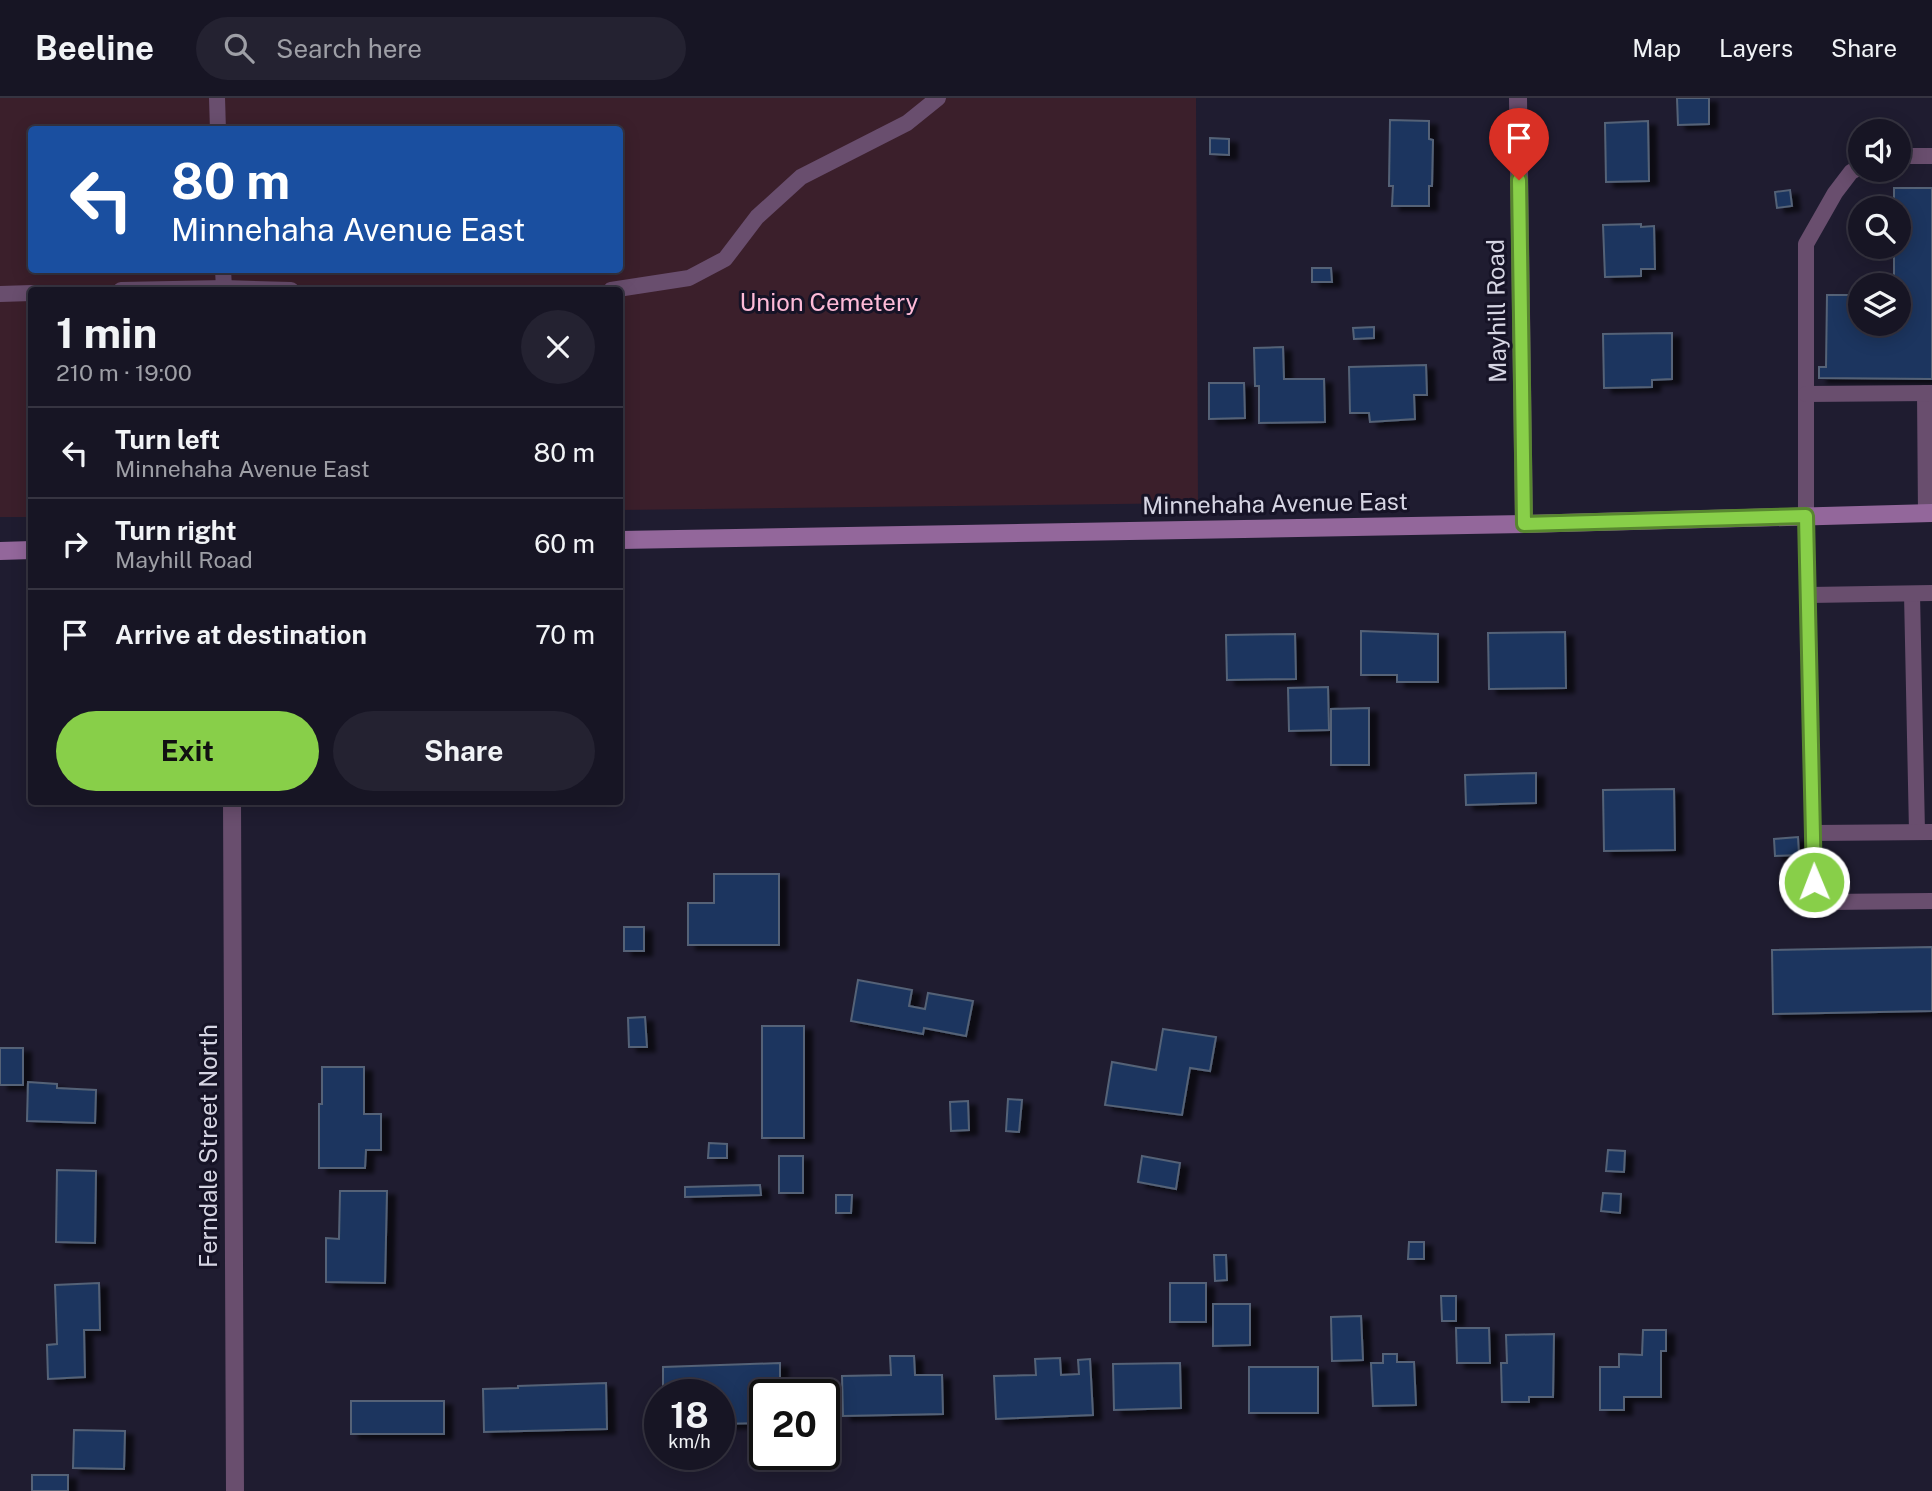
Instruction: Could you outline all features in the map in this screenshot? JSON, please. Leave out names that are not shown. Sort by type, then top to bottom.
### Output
[{"type":"main road","name":"Minnehaha Avenue East","points":[[623,540],[1929,514]]},
{"type":"main road","points":[[0,551],[28,550]]},
{"type":"street","name":"Mayhill Road","points":[[1518,98],[1524,524]]},
{"type":"street","name":"Ferndale Street North","points":[[232,805],[235,1491]]},
{"type":"lane","points":[[217,98],[218,126]]},
{"type":"lane","points":[[623,288],[689,278],[725,259],[757,216],[801,177],[906,122],[939,98]]},
{"type":"lane","points":[[1911,156],[1932,156]]},
{"type":"lane","points":[[1848,176],[1805,244],[1806,516],[1810,595],[1814,882],[1825,902],[1932,901]]},
{"type":"lane","points":[[0,294],[28,293]]},
{"type":"lane","points":[[1806,394],[1929,393],[1929,514]]},
{"type":"lane","points":[[1810,595],[1932,593]]},
{"type":"lane","points":[[1814,834],[1924,832],[1912,594]]},
{"type":"green space","name":"Union Cemetery","points":[[0,98],[1196,98],[1198,503],[623,510],[623,287],[28,287],[28,517],[0,517]]},
{"type":"building","points":[[1677,98],[1709,98],[1709,124],[1678,125]]},
{"type":"building","points":[[1390,120],[1429,121],[1429,139],[1433,140],[1429,206],[1392,206],[1393,186],[1389,186]]},
{"type":"building","points":[[1648,121],[1649,181],[1606,182],[1605,123]]},
{"type":"building","points":[[1210,138],[1229,139],[1229,155],[1210,154]]},
{"type":"building","points":[[1894,188],[1932,188],[1932,379],[1819,378],[1819,367],[1826,367],[1827,295],[1848,295],[1848,336],[1911,336],[1911,273],[1894,273],[1894,259],[1911,259],[1911,196],[1894,196]]},
{"type":"building","points":[[1790,190],[1792,206],[1777,208],[1775,192]]},
{"type":"building","points":[[1641,224],[1641,227],[1654,226],[1655,269],[1641,269],[1641,276],[1605,277],[1603,225]]},
{"type":"building","points":[[1312,268],[1331,268],[1332,282],[1312,282]]},
{"type":"building","points":[[1374,327],[1374,338],[1354,339],[1353,328]]},
{"type":"building","points":[[1672,333],[1672,379],[1652,380],[1652,387],[1604,388],[1603,334]]},
{"type":"building","points":[[1283,347],[1284,379],[1324,379],[1325,422],[1259,423],[1259,386],[1255,386],[1254,348]]},
{"type":"building","points":[[1426,365],[1427,395],[1414,395],[1415,419],[1370,422],[1369,413],[1350,413],[1349,367]]},
{"type":"building","points":[[1209,383],[1244,383],[1245,418],[1209,419]]},
{"type":"building","points":[[1361,631],[1438,634],[1438,682],[1397,682],[1397,675],[1361,675]]},
{"type":"building","points":[[1565,632],[1566,688],[1489,689],[1488,633]]},
{"type":"building","points":[[1295,634],[1296,679],[1227,680],[1226,635]]},
{"type":"building","points":[[1328,687],[1329,730],[1289,731],[1288,688]]},
{"type":"building","points":[[1369,708],[1369,765],[1331,765],[1331,709]]},
{"type":"building","points":[[1536,773],[1536,803],[1466,805],[1465,775]]},
{"type":"building","points":[[1674,789],[1675,850],[1604,851],[1603,790]]},
{"type":"building","points":[[1798,837],[1799,855],[1775,856],[1774,839]]},
{"type":"building","points":[[1803,861],[1804,883],[1789,883],[1789,862]]},
{"type":"building","points":[[714,874],[779,874],[779,945],[688,945],[688,903],[714,903]]},
{"type":"building","points":[[624,927],[644,927],[644,951],[624,951]]},
{"type":"building","points":[[1932,947],[1932,1011],[1773,1014],[1772,950]]},
{"type":"building","points":[[858,980],[912,990],[909,1006],[925,1009],[928,993],[973,1001],[966,1036],[924,1028],[923,1034],[851,1021]]},
{"type":"building","points":[[645,1017],[647,1047],[629,1047],[628,1018]]},
{"type":"building","points":[[762,1026],[804,1026],[804,1138],[762,1138]]},
{"type":"building","points":[[1163,1029],[1216,1037],[1210,1071],[1190,1068],[1182,1115],[1105,1105],[1112,1062],[1156,1070]]},
{"type":"building","points":[[0,1048],[23,1048],[23,1085],[0,1085]]},
{"type":"building","points":[[322,1067],[364,1067],[364,1114],[381,1114],[381,1150],[366,1150],[365,1168],[319,1168]]},
{"type":"building","points":[[28,1082],[57,1084],[57,1088],[96,1090],[95,1123],[27,1121]]},
{"type":"building","points":[[1008,1099],[1022,1100],[1019,1132],[1006,1131]]},
{"type":"building","points":[[968,1101],[969,1130],[951,1131],[950,1102]]},
{"type":"building","points":[[709,1143],[727,1144],[727,1158],[708,1158]]},
{"type":"building","points":[[1608,1150],[1625,1151],[1624,1172],[1606,1171]]},
{"type":"building","points":[[779,1156],[803,1156],[803,1193],[779,1193]]},
{"type":"building","points":[[1142,1156],[1180,1163],[1176,1189],[1138,1182]]},
{"type":"building","points":[[57,1170],[96,1171],[95,1243],[56,1242]]},
{"type":"building","points":[[760,1185],[761,1195],[685,1197],[685,1187]]},
{"type":"building","points":[[340,1191],[387,1191],[385,1283],[326,1282],[326,1238],[339,1239]]},
{"type":"building","points":[[1603,1193],[1621,1194],[1620,1213],[1601,1211]]},
{"type":"building","points":[[836,1195],[852,1195],[851,1213],[836,1213]]},
{"type":"building","points":[[1409,1242],[1424,1242],[1424,1259],[1408,1259]]},
{"type":"building","points":[[1214,1255],[1226,1255],[1227,1280],[1215,1281]]},
{"type":"building","points":[[99,1283],[100,1330],[84,1330],[85,1377],[48,1379],[47,1345],[57,1344],[55,1285]]},
{"type":"building","points":[[1170,1283],[1206,1283],[1206,1322],[1170,1322]]},
{"type":"building","points":[[1441,1296],[1456,1296],[1456,1321],[1442,1321]]},
{"type":"building","points":[[1213,1304],[1250,1304],[1250,1345],[1213,1346]]},
{"type":"building","points":[[1361,1316],[1363,1360],[1332,1361],[1331,1317]]},
{"type":"building","points":[[1456,1328],[1489,1328],[1490,1363],[1457,1363]]},
{"type":"building","points":[[1643,1330],[1666,1330],[1666,1351],[1661,1351],[1661,1397],[1624,1397],[1624,1410],[1600,1410],[1600,1367],[1619,1367],[1619,1354],[1642,1355]]},
{"type":"building","points":[[1554,1334],[1553,1397],[1529,1397],[1529,1402],[1502,1402],[1501,1363],[1507,1363],[1506,1335]]},
{"type":"building","points":[[1383,1354],[1397,1354],[1397,1362],[1414,1362],[1416,1405],[1373,1406],[1371,1363],[1383,1363]]},
{"type":"building","points":[[890,1356],[914,1356],[915,1375],[942,1375],[943,1414],[843,1416],[842,1376],[891,1375]]},
{"type":"building","points":[[1060,1358],[1061,1375],[1079,1374],[1078,1360],[1090,1359],[1093,1415],[996,1419],[994,1376],[1036,1375],[1035,1359]]},
{"type":"building","points":[[780,1363],[780,1379],[749,1379],[749,1423],[735,1424],[735,1379],[663,1379],[663,1367]]},
{"type":"building","points":[[1180,1363],[1181,1408],[1114,1410],[1113,1364]]},
{"type":"building","points":[[1249,1367],[1318,1367],[1318,1413],[1249,1413]]},
{"type":"building","points":[[606,1383],[607,1429],[484,1432],[483,1389]]},
{"type":"building","points":[[351,1401],[444,1401],[444,1434],[351,1434]]},
{"type":"building","points":[[74,1430],[125,1431],[124,1469],[73,1468]]},
{"type":"building","points":[[32,1475],[68,1475],[68,1491],[32,1491]]},
{"type":"route","points":[[1519,180],[1524,524],[1806,516],[1810,595],[1814,882]]}]
